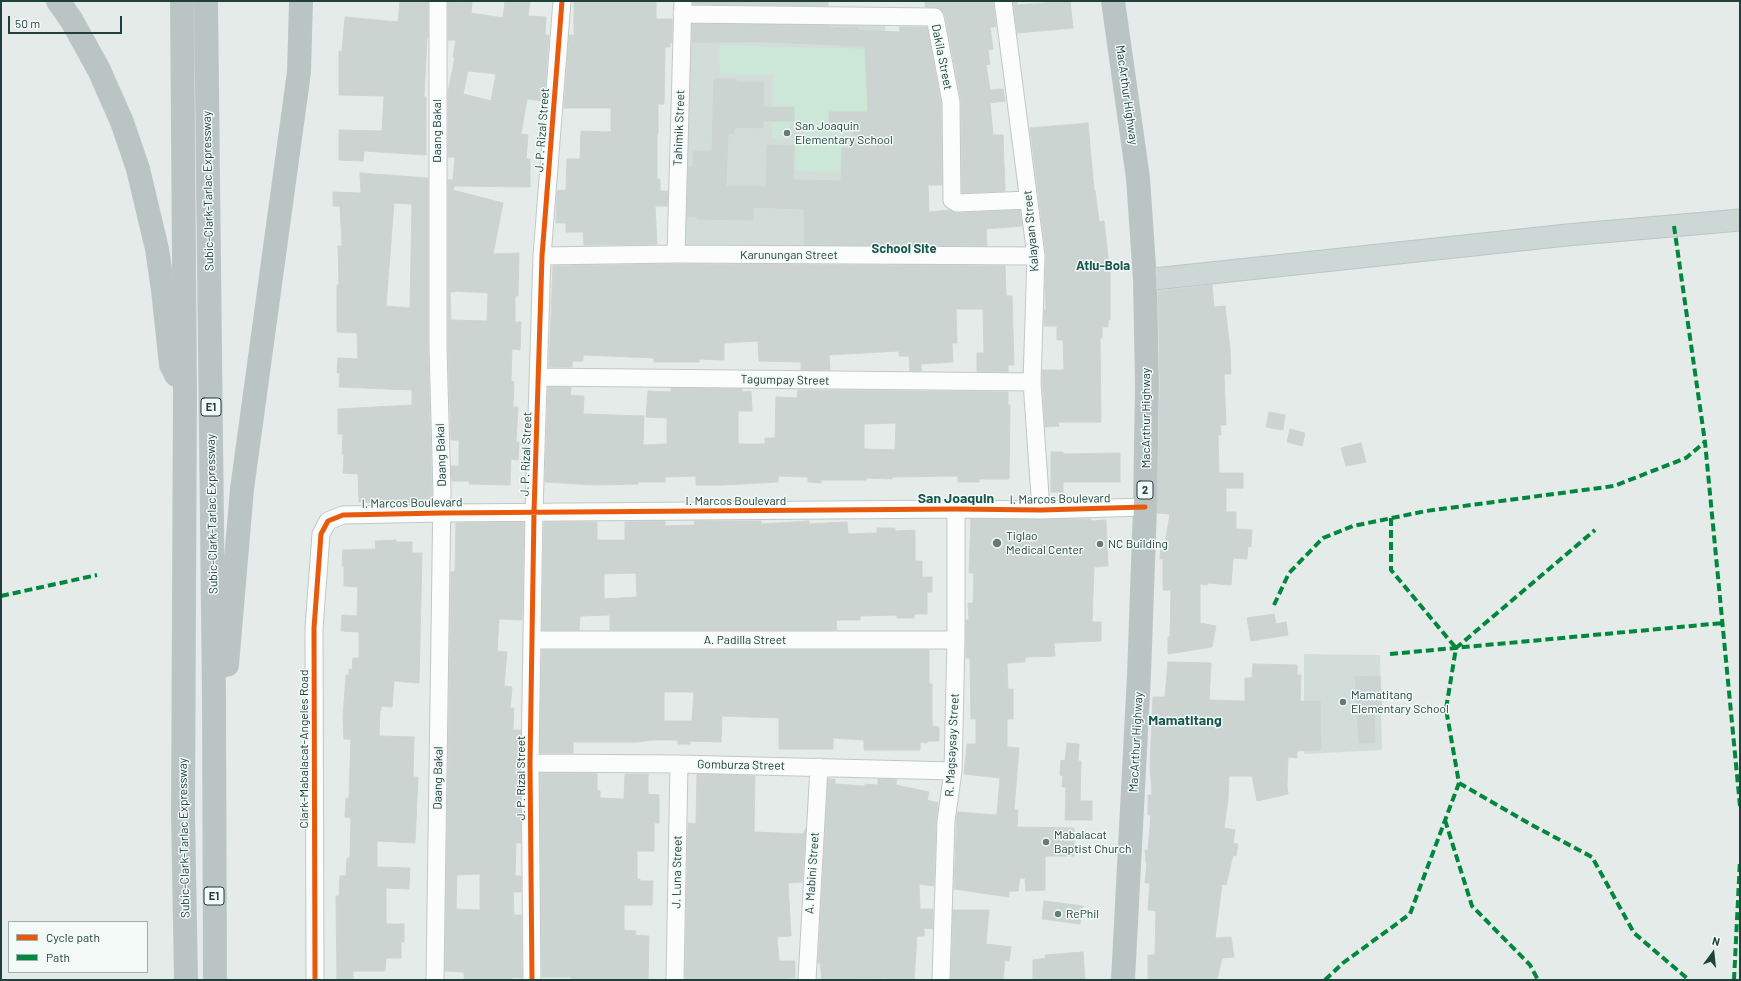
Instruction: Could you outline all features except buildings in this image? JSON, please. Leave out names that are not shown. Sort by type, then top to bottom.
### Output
[{"type":"highway","points":[[58,1],[72,21],[99,70],[122,122],[138,169],[151,221],[161,272],[171,365],[185,392]]},
{"type":"highway","name":"Subic-Clark-Tarlac Expressway","points":[[182,1],[185,392],[183,814],[186,980]]},
{"type":"highway","name":"Subic-Clark-Tarlac Expressway","points":[[206,1],[214,700],[215,980]]},
{"type":"highway","points":[[214,813],[224,770],[227,661],[242,489],[300,72],[301,1]]},
{"type":"highway","name":"MacArthur Highway","points":[[1113,1],[1138,178],[1145,280],[1147,386],[1140,675],[1123,980]]},
{"type":"main road","points":[[1145,280],[1567,235],[1740,220]]},
{"type":"street","name":"Daang Bakal","points":[[435,980],[442,513],[438,348],[438,1]]},
{"type":"street","name":"J. P. Rizal Street","points":[[532,980],[530,763],[534,512],[538,377],[542,256],[562,1]]},
{"type":"street","name":"Kalayaan Street","points":[[1003,1],[1036,256],[1032,382],[1041,510]]},
{"type":"street","name":"Dakila Street","points":[[683,7],[934,17],[951,102],[952,200],[957,203],[1029,200]]},
{"type":"street","name":"Tahimik Street","points":[[676,254],[683,7]]},
{"type":"street","name":"Karunungan Street","points":[[542,256],[676,254],[1036,256]]},
{"type":"street","name":"Tagumpay Street","points":[[538,377],[1032,382]]},
{"type":"street","name":"I. Marcos Boulevard","points":[[328,521],[343,514],[956,509],[1041,510],[1145,507]]},
{"type":"street","name":"R. Magsaysay Street","points":[[942,980],[946,821],[953,771],[956,640],[956,509]]},
{"type":"street","name":"Clark-Mabalacat-Angeles Road","points":[[315,980],[314,628],[320,534],[328,521]]},
{"type":"street","name":"A. Padilla Street","points":[[533,640],[956,640]]},
{"type":"street","name":"Gomburza Street","points":[[530,763],[679,764],[953,771]]},
{"type":"street","name":"J. Luna Street","points":[[675,980],[679,764]]},
{"type":"street","name":"A. Mabini Street","points":[[807,980],[819,767]]},
{"type":"shaded area","name":"San Joaquin Elementary School","points":[[685,19],[885,23],[895,244],[682,248]]},
{"type":"shaded area","name":"Mamatitang Elementary School","points":[[1304,654],[1380,655],[1382,750],[1304,754]]},
{"type":"green space","points":[[719,45],[876,49],[877,127],[843,127],[841,172],[795,171],[796,140],[805,140],[806,124],[790,124],[790,139],[772,138],[773,75],[720,75]]},
{"type":"marked path","points":[[1674,226],[1705,442],[1740,806]]},
{"type":"marked path","points":[[1274,605],[1289,573],[1323,538],[1353,526],[1426,511],[1614,486],[1686,458],[1705,442]]},
{"type":"marked path","points":[[1391,518],[1391,570],[1456,648]]},
{"type":"marked path","points":[[1325,980],[1343,963],[1410,914],[1459,783],[1446,709],[1456,648],[1595,530]]},
{"type":"marked path","points":[[1,596],[97,575]]},
{"type":"marked path","points":[[1390,654],[1723,623]]},
{"type":"marked path","points":[[1459,783],[1530,824],[1592,857],[1634,933],[1689,980]]},
{"type":"marked path","points":[[1445,820],[1472,906],[1530,965],[1538,980]]},
{"type":"marked path","points":[[1734,980],[1740,860]]},
{"type":"cycle path","points":[[532,980],[530,763],[534,512],[542,256],[562,1]]},
{"type":"cycle path","points":[[315,980],[314,628],[321,534],[328,521],[343,515],[442,513],[956,509],[1041,510],[1145,507]]},
{"type":"place","name":"San Joaquin Elementary School","points":[[787,133]]},
{"type":"place","name":"Tiglao Medical Center","points":[[997,543]]},
{"type":"place","name":"NC Building","points":[[1100,544]]},
{"type":"place","name":"Mamatitang Elementary School","points":[[1343,702]]},
{"type":"place","name":"Mabalacat Baptist Church","points":[[1046,842]]},
{"type":"place","name":"RePhil","points":[[1058,914]]},
{"type":"district","name":"School Site","points":[[904,249]]},
{"type":"district","name":"Atlu-Bola","points":[[1103,266]]},
{"type":"district","name":"San Joaquin","points":[[956,498]]},
{"type":"district","name":"Mamatitang","points":[[1185,720]]}]
